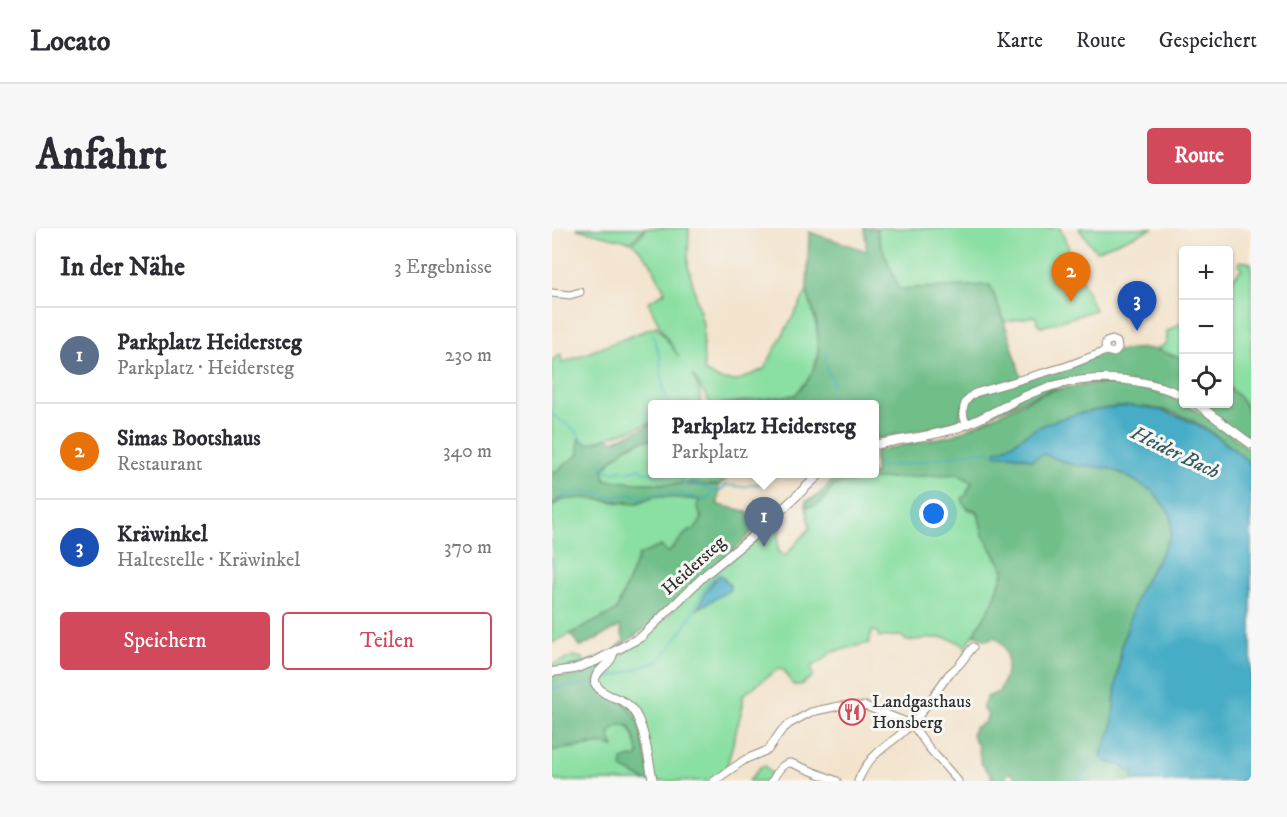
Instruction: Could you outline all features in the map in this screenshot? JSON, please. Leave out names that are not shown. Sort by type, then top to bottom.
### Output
[{"type":"main road","points":[[879,444],[942,432],[966,424],[1035,392],[1081,380],[1108,378],[1138,382],[1162,387],[1179,394]]},
{"type":"main road","points":[[1202,408],[1251,444]]},
{"type":"main road","name":"Heidersteg","points":[[613,653],[650,630],[706,574],[758,532],[816,478]]},
{"type":"main road","points":[[552,672],[586,665],[613,653]]},
{"type":"main road","points":[[613,653],[611,660],[597,673],[595,682],[603,693],[625,703],[633,710],[644,737],[652,781]]},
{"type":"street","points":[[552,293],[570,295],[580,292]]},
{"type":"street","points":[[966,424],[962,410],[968,398],[975,393],[1067,366],[1106,351]]},
{"type":"street","points":[[858,781],[870,758],[915,721],[972,647]]},
{"type":"street","points":[[714,781],[746,759],[768,750],[781,731],[789,724],[811,712],[839,706],[865,706],[904,721],[908,726],[916,729],[929,748],[958,781]]},
{"type":"street","points":[[772,781],[787,763],[837,781]]},
{"type":"green space","points":[[577,228],[645,228],[631,242],[577,229]]},
{"type":"green space","points":[[647,228],[689,228],[688,265],[703,324],[704,371],[721,380],[737,381],[764,369],[807,291],[818,339],[816,363],[811,374],[795,395],[762,400],[709,400],[693,375],[700,392],[700,400],[648,400],[648,424],[588,444],[579,439],[579,454],[552,474],[552,360],[561,354],[562,363],[657,326],[679,357],[648,302],[665,292],[650,262],[633,243]]},
{"type":"green space","points":[[864,228],[876,228],[899,289],[990,285],[1021,379],[1108,353],[1126,350],[1157,350],[1179,357],[1179,395],[1150,384],[1069,382],[966,424],[962,410],[977,390],[961,408],[960,420],[879,438],[879,400],[754,400],[795,395],[808,380],[819,357],[817,324],[807,291],[809,232],[867,251]]},
{"type":"green space","points":[[876,228],[1060,228],[1095,310],[1042,327],[1035,316],[1005,322],[990,285],[898,289]]},
{"type":"green space","points":[[1153,228],[1096,251],[1079,229]]},
{"type":"green space","points":[[1240,261],[1251,263],[1251,417],[1246,405],[1233,391],[1233,279],[1242,268],[1238,263]]},
{"type":"green space","points":[[1179,324],[1179,358],[1156,349],[1166,344],[1166,332]]},
{"type":"green space","points":[[1099,384],[1123,385],[1163,394],[1179,401],[1179,408],[1191,408],[1198,412],[1251,450],[1251,464],[1196,422],[1169,412],[1132,407],[1094,410],[1057,420],[996,451],[996,455],[1009,454],[1032,460],[1043,454],[1072,465],[1109,468],[1154,492],[1171,515],[1171,536],[1138,593],[1122,645],[1112,729],[1102,757],[1108,763],[1120,764],[1134,771],[1133,777],[1136,781],[1021,781],[1011,773],[1007,774],[1005,781],[990,781],[992,776],[981,763],[978,745],[972,735],[974,728],[985,722],[988,713],[983,710],[983,706],[987,697],[999,692],[1008,663],[1005,649],[995,637],[986,640],[974,634],[993,602],[1004,570],[983,535],[978,512],[963,502],[962,498],[966,495],[972,482],[958,474],[860,480],[835,485],[819,504],[806,506],[806,501],[815,497],[835,478],[879,478],[879,450],[954,435],[1047,392]]},
{"type":"green space","points":[[1233,391],[1244,403],[1251,417],[1251,444],[1202,408],[1233,408]]},
{"type":"green space","points":[[647,427],[648,440],[632,444],[619,453],[603,469],[605,480],[719,485],[718,505],[745,511],[761,524],[656,621],[615,650],[624,641],[620,626],[581,647],[570,634],[616,611],[639,555],[661,546],[668,553],[686,533],[696,528],[702,519],[697,506],[700,500],[655,496],[637,503],[584,498],[559,500],[552,506],[552,474],[579,454],[578,439],[588,444],[609,438],[613,441]]},
{"type":"green space","points":[[648,439],[648,478],[727,478],[719,485],[605,480],[603,469],[624,449]]},
{"type":"green space","points":[[958,474],[972,482],[966,495],[967,509],[978,512],[983,535],[1004,570],[994,602],[966,647],[952,639],[930,638],[906,641],[902,636],[879,637],[877,632],[872,631],[869,643],[829,653],[827,657],[811,667],[813,676],[801,685],[793,685],[784,670],[779,668],[743,695],[743,705],[726,770],[712,781],[654,781],[645,738],[599,687],[599,672],[614,658],[652,632],[710,573],[776,519],[781,525],[778,551],[785,556],[810,528],[806,506],[819,503],[835,485],[860,480]],"holes":[[[714,579],[729,590],[698,609]]]},
{"type":"green space","points":[[655,496],[700,500],[697,506],[702,519],[696,528],[686,533],[668,553],[639,555],[616,611],[552,643],[552,507],[571,498],[626,503],[642,502]]},
{"type":"green space","points":[[613,653],[595,681],[625,703],[638,721],[651,781],[622,768],[622,760],[637,758],[639,755],[634,736],[629,726],[626,725],[620,725],[610,732],[614,747],[599,744],[552,750],[552,672]]},
{"type":"green space","points":[[573,656],[583,658],[582,666],[552,671],[552,665]]},
{"type":"green space","points":[[625,724],[634,734],[638,749],[637,758],[633,758],[631,771],[647,781],[552,781],[552,750],[606,744],[611,740],[609,735],[612,730]]},
{"type":"green space","points":[[765,766],[772,774],[769,781],[749,781],[760,767]]},
{"type":"water","points":[[1132,406],[1166,412],[1196,424],[1224,442],[1251,464],[1251,781],[1136,781],[1132,776],[1134,771],[1128,771],[1120,764],[1105,761],[1101,754],[1112,729],[1122,645],[1138,593],[1171,536],[1171,515],[1154,492],[1108,468],[1072,465],[1043,454],[1032,460],[995,453],[1048,423],[1071,415]]},
{"type":"water","points":[[719,575],[730,585],[730,590],[698,609],[706,591]]},
{"type":"waterway","points":[[653,335],[660,357],[666,400]]},
{"type":"waterway","points":[[826,353],[826,361]]},
{"type":"waterway","points":[[827,365],[827,371],[833,381],[831,387]]},
{"type":"waterway","points":[[832,396],[835,400]]},
{"type":"waterway","points":[[552,414],[575,430],[586,444]]},
{"type":"waterway","name":"Heider Bach","points":[[879,467],[913,463],[976,451],[996,453]]},
{"type":"waterway","points":[[598,462],[610,472],[620,470],[627,472],[640,468],[648,472]]},
{"type":"waterway","points":[[680,478],[682,485],[691,482],[714,491]]},
{"type":"waterway","points":[[558,499],[569,494],[585,492],[616,497],[633,494],[639,498],[670,493],[703,500],[715,491],[722,490],[725,485],[742,487],[765,484]]},
{"type":"waterway","name":"Heider Bach","points":[[600,681],[660,661],[686,625],[705,587],[717,573]]},
{"type":"waterway","name":"Heider Bach","points":[[552,689],[593,683]]},
{"type":"waterway","points":[[1076,781],[1101,757]]},
{"type":"place","name":"Simas Bootshaus","points":[[1071,302]]},
{"type":"place","name":"Kräwinkel","points":[[1137,331]]},
{"type":"place","name":"Parkplatz Heidersteg","points":[[764,547]]},
{"type":"place","name":"Landgasthaus Honsberg","points":[[852,712]]}]
